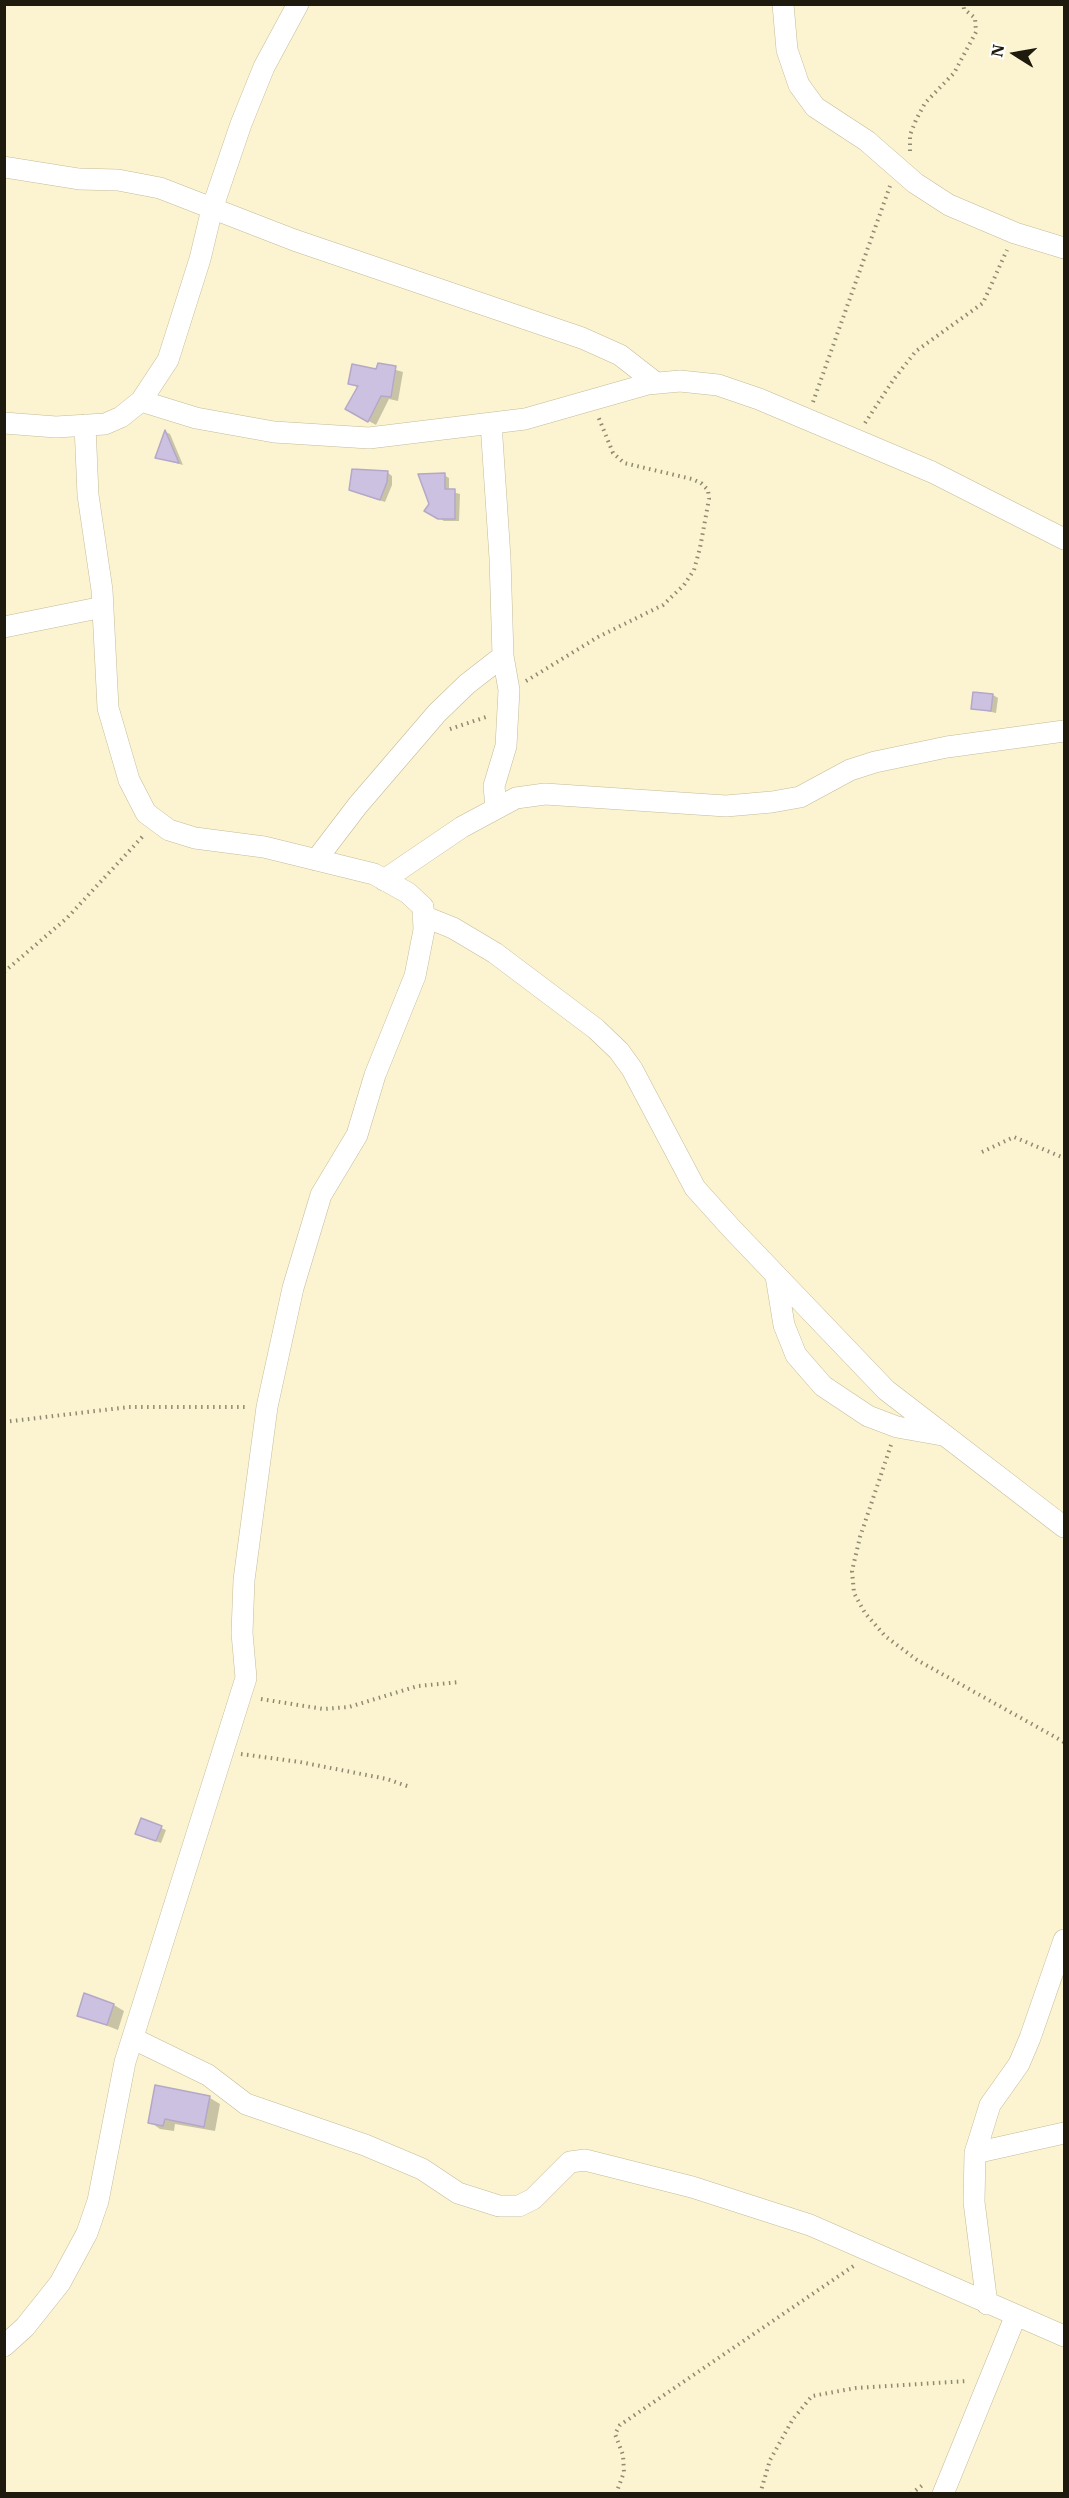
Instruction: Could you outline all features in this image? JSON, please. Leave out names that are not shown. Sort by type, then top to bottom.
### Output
[{"type":"street","points":[[4,423],[56,427],[105,424],[121,417],[141,401],[168,360],[200,259],[212,209],[241,124],[264,67],[298,4]]},
{"type":"street","points":[[783,4],[787,50],[799,85],[808,100],[867,141],[903,173],[949,205],[1015,232],[1065,248]]},
{"type":"street","points":[[4,167],[79,179],[118,180],[160,188],[344,257],[582,338],[620,355],[656,383]]},
{"type":"street","points":[[141,401],[196,418],[274,432],[369,438],[525,419],[656,383],[680,381],[718,385],[932,472],[1065,539]]},
{"type":"street","points":[[491,423],[500,558],[503,656],[509,690],[506,716],[507,746],[494,786],[496,807]]},
{"type":"street","points":[[4,2346],[41,2309],[60,2283],[87,2233],[98,2201],[112,2140],[119,2087],[246,1678],[242,1633],[244,1580],[267,1407],[280,1339],[321,1195],[357,1135],[375,1075],[415,976],[424,930],[423,907],[408,893],[374,874],[264,847],[195,838],[169,830],[146,813],[129,780],[108,708],[103,607],[88,495],[85,425]]},
{"type":"street","points":[[4,627],[103,607]]},
{"type":"street","points":[[316,860],[358,805],[437,713],[467,684],[503,656]]},
{"type":"street","points":[[384,880],[420,853],[496,807],[516,798],[544,794],[726,806],[772,802],[800,797],[850,770],[875,762],[947,747],[1065,731]]},
{"type":"street","points":[[423,916],[453,928],[495,953],[596,1029],[619,1051],[637,1078],[695,1188],[776,1276],[886,1390],[1065,1527]]},
{"type":"street","points":[[776,1276],[784,1325],[796,1355],[824,1386],[868,1416],[897,1427],[942,1435]]},
{"type":"street","points":[[987,2304],[974,2202],[975,2153],[982,2124],[990,2105],[1019,2064],[1030,2038],[1065,1940]]},
{"type":"street","points":[[134,2039],[208,2075],[246,2104],[365,2145],[422,2169],[458,2193],[499,2206],[519,2206],[533,2199],[570,2162],[585,2160],[692,2187],[810,2225],[1065,2336]]},
{"type":"street","points":[[975,2153],[1065,2133]]},
{"type":"street","points":[[943,2493],[1016,2315]]},
{"type":"path","points":[[807,420],[861,262],[903,173],[910,135],[916,120],[925,103],[954,73],[975,32],[975,18],[964,9],[963,4]]},
{"type":"path","points":[[855,439],[894,379],[916,351],[984,303],[1015,232]]},
{"type":"path","points":[[509,690],[542,673],[598,637],[663,605],[684,585],[694,570],[709,499],[708,490],[701,483],[692,479],[624,463],[613,453],[593,401]]},
{"type":"path","points":[[440,734],[481,717],[506,716]]},
{"type":"path","points":[[4,972],[67,918],[156,821]]},
{"type":"path","points":[[982,1152],[1014,1137],[1065,1158]]},
{"type":"path","points":[[4,1422],[129,1407],[267,1407]]},
{"type":"path","points":[[897,1427],[860,1537],[852,1571],[854,1593],[865,1613],[885,1636],[917,1660],[1065,1742]]},
{"type":"path","points":[[240,1695],[324,1709],[349,1707],[418,1686],[460,1682]]},
{"type":"path","points":[[223,1752],[300,1762],[387,1779],[410,1787]]},
{"type":"path","points":[[616,2493],[624,2472],[623,2455],[615,2434],[620,2425],[873,2253]]},
{"type":"path","points":[[760,2493],[770,2460],[793,2419],[812,2396],[856,2388],[989,2380]]},
{"type":"building","points":[[378,363],[396,366],[391,397],[381,396],[368,422],[345,409],[358,386],[348,384],[352,364],[376,369]]},
{"type":"building","points":[[165,430],[179,463],[155,458]]},
{"type":"building","points":[[352,469],[388,471],[387,482],[380,500],[349,490]]},
{"type":"building","points":[[445,473],[445,489],[455,489],[455,519],[438,519],[424,511],[429,504],[418,474]]},
{"type":"building","points":[[973,692],[993,694],[991,711],[971,709]]},
{"type":"building","points":[[141,1818],[162,1826],[156,1841],[135,1834]]},
{"type":"building","points":[[84,1993],[114,2004],[107,2025],[77,2016]]},
{"type":"building","points":[[155,2085],[210,2096],[204,2127],[165,2119],[163,2126],[148,2123]]}]
